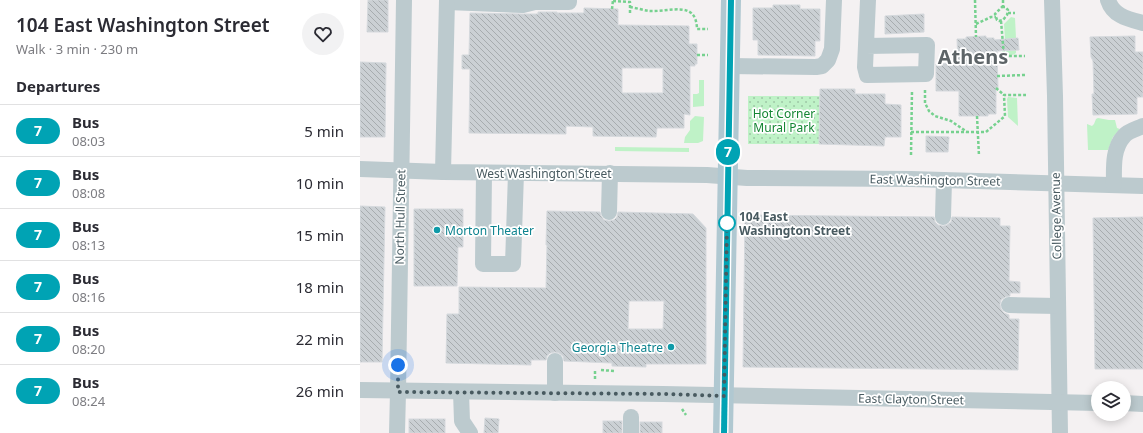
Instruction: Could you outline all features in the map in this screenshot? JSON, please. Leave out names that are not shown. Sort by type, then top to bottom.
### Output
[{"type":"main road","points":[[724,433],[731,0]]},
{"type":"street","name":"North Hull Street","points":[[397,433],[404,0]]},
{"type":"street","points":[[443,172],[447,1],[523,5],[535,2],[569,2],[569,0]]},
{"type":"street","points":[[730,66],[822,66],[828,60],[832,49],[834,0]]},
{"type":"street","points":[[866,46],[868,0]]},
{"type":"street","name":"College Avenue","points":[[1052,0],[1055,90],[1060,433]]},
{"type":"street","points":[[1108,0],[1111,8],[1118,14],[1138,21]]},
{"type":"street","points":[[1114,185],[1115,155],[1118,145],[1124,136],[1138,128]]},
{"type":"street","name":"West Washington Street","points":[[360,169],[484,173],[610,173],[728,176]]},
{"type":"street","points":[[484,173],[484,264],[513,264],[516,173]]},
{"type":"street","points":[[609,212],[610,173]]},
{"type":"street","name":"East Washington Street","points":[[728,176],[747,178],[944,180],[1143,186]]},
{"type":"street","points":[[943,217],[944,180]]},
{"type":"street","points":[[1009,305],[1058,306]]},
{"type":"street","points":[[555,361],[555,393]]},
{"type":"street","name":"East Clayton Street","points":[[360,390],[398,392],[555,393],[1091,403]]},
{"type":"street","points":[[461,392],[462,421],[470,433]]},
{"type":"street","points":[[1131,403],[1143,404]]},
{"type":"path","points":[[612,8],[613,0],[630,2],[630,14]]},
{"type":"path","points":[[975,0],[976,37]]},
{"type":"path","points":[[1003,0],[1003,7]]},
{"type":"path","points":[[630,7],[650,11],[682,6]]},
{"type":"path","points":[[1003,7],[1008,10],[1008,13]]},
{"type":"path","points":[[1001,21],[996,20],[995,14],[1003,7]]},
{"type":"path","points":[[692,10],[697,18],[697,29],[708,29]]},
{"type":"path","points":[[1008,13],[1015,13]]},
{"type":"path","points":[[1008,13],[1001,21],[1004,56],[1025,56]]},
{"type":"path","points":[[976,24],[991,17],[996,17]]},
{"type":"path","points":[[697,55],[708,55]]},
{"type":"path","points":[[998,76],[1025,75]]},
{"type":"path","points":[[996,88],[1004,95],[1026,95]]},
{"type":"path","points":[[911,155],[912,90]]},
{"type":"path","points":[[925,90],[925,103],[928,111],[935,116],[951,121],[967,132]]},
{"type":"path","points":[[911,132],[986,132],[1005,116],[1004,95]]},
{"type":"path","points":[[977,116],[979,156]]},
{"type":"path","points":[[595,370],[595,379]]},
{"type":"path","points":[[601,370],[614,371]]},
{"type":"green space","points":[[1011,17],[1015,18],[1016,38],[1011,39],[1012,50],[1016,50],[1016,53],[1013,55],[1006,54],[1004,24]]},
{"type":"green space","points":[[699,80],[704,80],[704,106],[693,107],[693,94],[699,93]]},
{"type":"green space","name":"Hot Corner Mural Park","points":[[748,96],[820,96],[819,144],[748,144]]},
{"type":"green space","points":[[1008,97],[1017,98],[1018,126],[1008,117]]},
{"type":"green space","points":[[695,116],[704,117],[703,141],[698,143],[684,143],[685,137],[690,130],[690,121]]},
{"type":"green space","points":[[1098,118],[1115,120],[1117,128],[1120,129],[1113,137],[1108,150],[1088,150],[1087,124],[1092,126]]},
{"type":"green space","points":[[615,147],[689,148],[689,152],[615,151]]},
{"type":"building","points":[[368,0],[388,0],[388,32],[367,32]]},
{"type":"building","points":[[773,5],[800,5],[800,9],[820,9],[820,41],[815,41],[815,56],[758,55],[758,40],[753,40],[753,8],[773,8]]},
{"type":"building","points":[[584,8],[618,9],[618,25],[689,26],[689,44],[697,44],[697,64],[695,64],[695,66],[690,66],[690,115],[684,114],[684,128],[657,128],[656,137],[593,136],[593,127],[566,126],[566,134],[469,133],[470,69],[462,69],[462,55],[469,55],[470,13],[584,13]],"holes":[[[622,68],[663,68],[663,93],[622,93]]]},
{"type":"building","points":[[924,14],[924,32],[885,34],[885,16]]},
{"type":"building","points":[[986,36],[986,38],[994,38],[994,40],[1018,38],[1019,50],[997,51],[998,88],[996,88],[996,114],[988,114],[988,116],[959,116],[959,91],[936,91],[936,64],[958,63],[957,39]]},
{"type":"building","points":[[1135,36],[1135,52],[1143,52],[1143,97],[1137,97],[1137,114],[1093,115],[1093,61],[1091,57],[1090,37]]},
{"type":"building","points":[[360,62],[386,63],[385,137],[360,137]]},
{"type":"building","points":[[820,89],[855,89],[855,94],[885,94],[885,104],[901,105],[901,137],[885,137],[884,146],[819,144]]},
{"type":"building","points":[[926,136],[949,137],[948,152],[926,152]]},
{"type":"building","points":[[360,206],[385,207],[382,362],[360,362]]},
{"type":"building","points":[[414,209],[463,209],[463,247],[458,247],[457,286],[414,286]]},
{"type":"building","points":[[547,211],[600,212],[604,220],[609,221],[614,220],[617,217],[618,212],[693,214],[706,228],[706,364],[646,364],[646,367],[612,366],[612,363],[564,361],[563,356],[555,352],[550,353],[546,360],[531,360],[531,365],[446,363],[447,314],[459,314],[459,287],[546,288]],"holes":[[[629,301],[664,301],[663,329],[628,329]]]},
{"type":"building","points":[[745,215],[934,217],[935,222],[938,225],[943,226],[951,222],[952,217],[1000,218],[1000,226],[1010,226],[1009,281],[1020,282],[1020,293],[1010,293],[1010,296],[1001,300],[1000,304],[1004,313],[1009,315],[1009,319],[1019,319],[1018,370],[743,367]]},
{"type":"building","points":[[1143,217],[1143,369],[1095,369],[1093,218]]},
{"type":"building","points":[[485,418],[499,419],[498,433],[484,433]]},
{"type":"building","points":[[409,419],[445,419],[445,433],[409,433]]},
{"type":"building","points":[[603,421],[622,421],[622,433],[603,433]]},
{"type":"building","points":[[640,422],[662,422],[662,433],[640,433]]},
{"type":"bus line","name":"7","points":[[724,433],[731,0]]},
{"type":"place","name":"104 East Washington Street","points":[[727,223]]},
{"type":"place","name":"Morton Theater","points":[[437,230]]},
{"type":"place","name":"Georgia Theatre","points":[[671,347]]},
{"type":"district","name":"Athens","points":[[973,56]]},
{"type":"route","points":[[398,365],[398,392],[663,394],[724,396],[727,223]]}]
